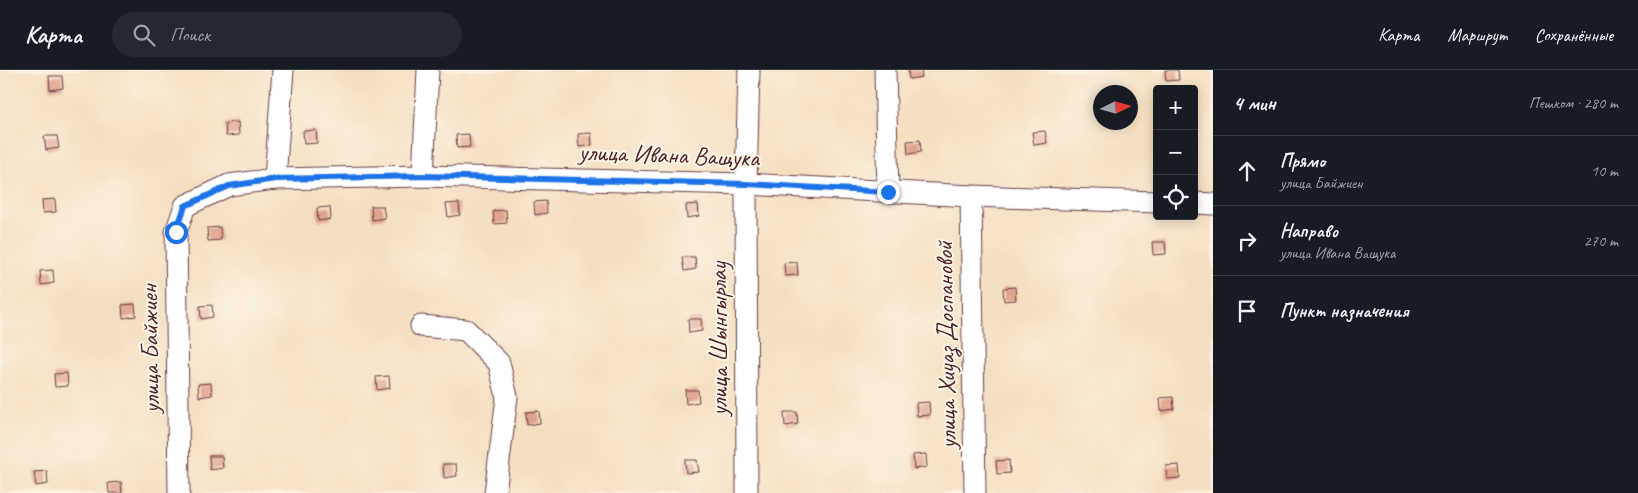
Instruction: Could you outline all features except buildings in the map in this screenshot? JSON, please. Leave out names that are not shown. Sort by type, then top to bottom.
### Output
[{"type":"street","points":[[275,179],[283,70]]},
{"type":"street","points":[[423,176],[428,70]]},
{"type":"street","name":"улица Шынгырлау","points":[[747,493],[746,184],[749,70]]},
{"type":"street","points":[[884,70],[888,192]]},
{"type":"street","name":"улица Ивана Ващука","points":[[185,206],[229,186],[275,179],[423,176],[746,184],[971,196],[1153,202]]},
{"type":"street","name":"улица Хиуаз Доспановой","points":[[971,196],[975,493]]},
{"type":"street","points":[[1198,203],[1213,204]]},
{"type":"street","name":"улица Байжиен","points":[[179,493],[176,232],[185,206]]},
{"type":"street","points":[[421,326],[466,330],[499,363],[507,397],[495,493]]},
{"type":"route","points":[[176,232],[185,206],[229,186],[275,179],[423,176],[746,184],[888,192]]}]
